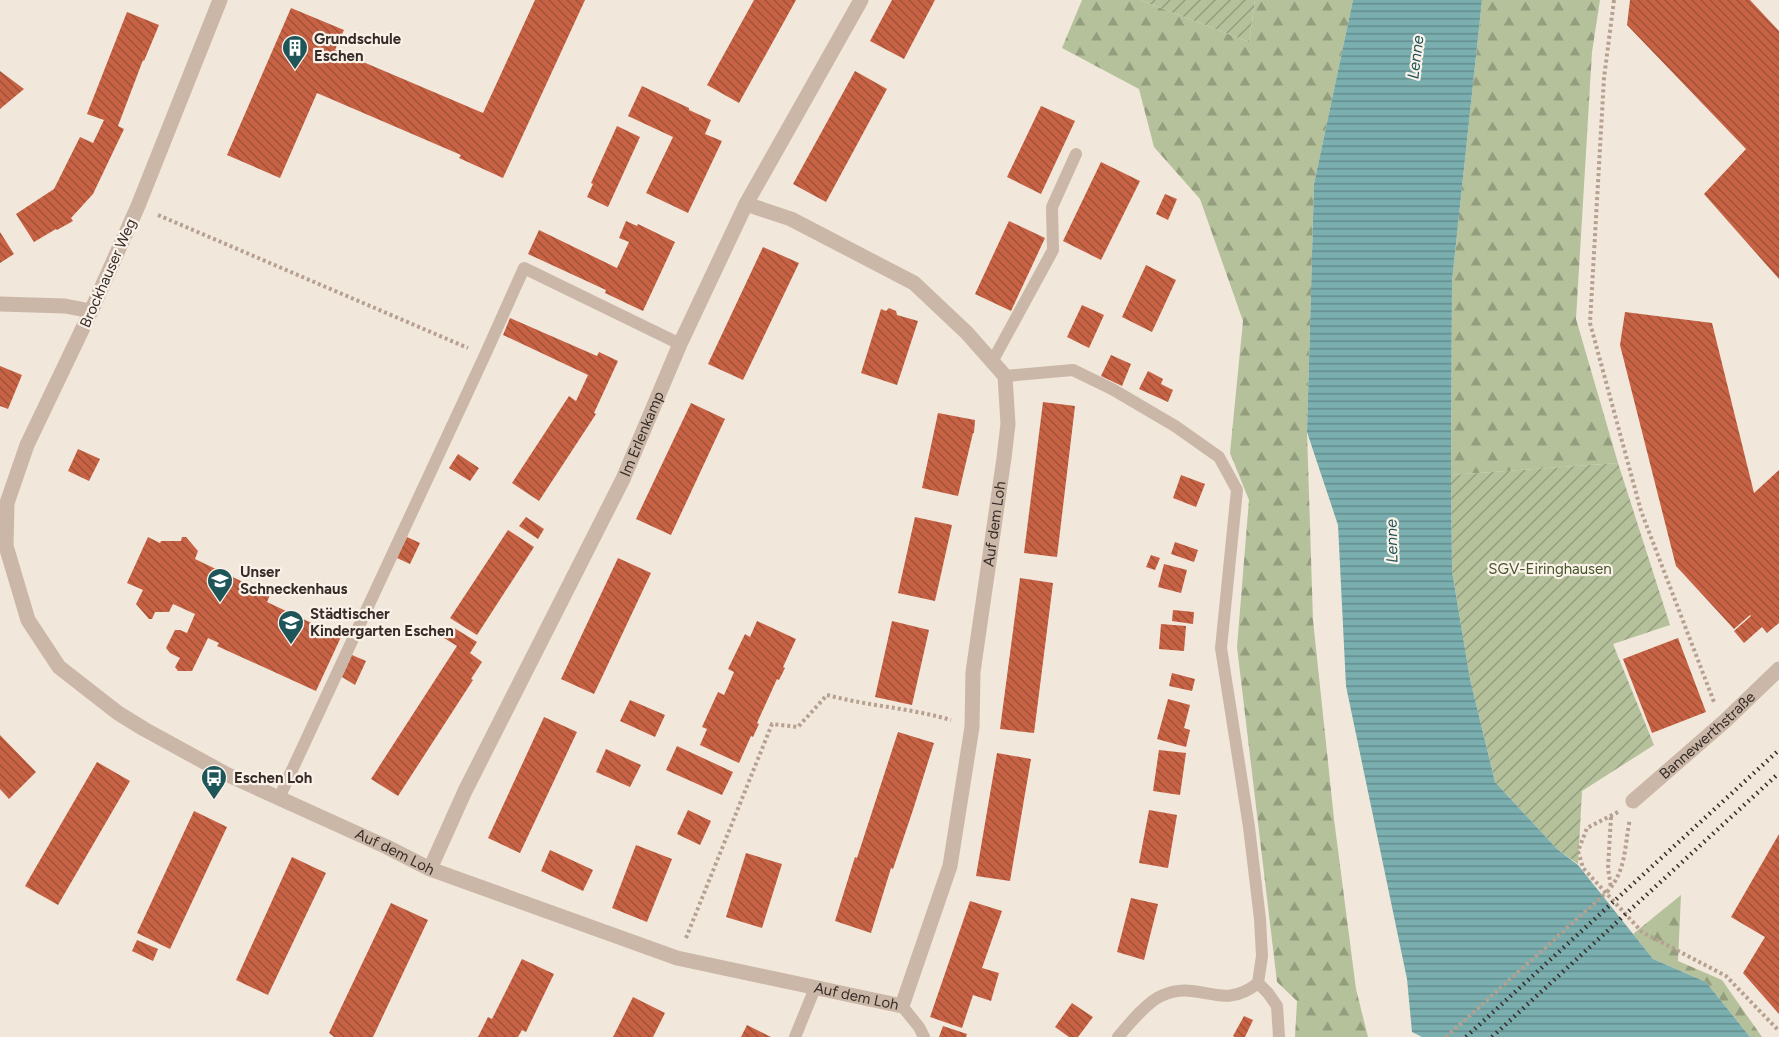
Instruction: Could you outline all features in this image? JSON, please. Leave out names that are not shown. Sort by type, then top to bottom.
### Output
[{"type":"street","name":"Brockhauser Weg","points":[[2,549],[7,503],[27,445],[138,206],[220,0]]},
{"type":"street","name":"Im Erlenkamp","points":[[430,869],[465,791],[622,479],[680,345],[746,204],[861,0]]},
{"type":"street","points":[[746,204],[791,219],[914,283],[967,333],[1005,376]]},
{"type":"street","points":[[0,304],[64,306],[91,311]]},
{"type":"street","name":"Auf dem Loh","points":[[2,549],[28,620],[59,667],[118,713],[226,774],[430,869],[677,958],[902,1006],[950,866],[952,854],[972,727],[973,672],[1008,424],[1005,376]]},
{"type":"street","name":"Bannewerthstraße","points":[[1633,801],[1725,721],[1779,669]]},
{"type":"lane","points":[[992,362],[1053,249],[1052,207],[1076,154]]},
{"type":"lane","points":[[279,798],[524,268],[680,345]]},
{"type":"lane","points":[[1005,376],[1073,369],[1175,426],[1219,457],[1237,490],[1221,648],[1249,827],[1260,919],[1262,956],[1258,983],[1237,996],[1223,997],[1182,990],[1169,992],[1141,1012],[1118,1037]]},
{"type":"lane","points":[[1258,983],[1277,1006],[1279,1037]]},
{"type":"lane","points":[[795,1037],[815,988]]},
{"type":"lane","points":[[902,1006],[924,1037]]},
{"type":"path","points":[[1614,0],[1604,78],[1590,323],[1641,511],[1716,707],[1725,721]]},
{"type":"path","points":[[138,206],[485,355]]},
{"type":"path","points":[[677,958],[772,724],[798,727],[826,695],[853,702],[930,714]]},
{"type":"path","points":[[1446,1037],[1611,888],[1625,857],[1633,801]]},
{"type":"path","points":[[1611,888],[1608,868],[1611,817],[1587,828],[1578,851],[1583,868],[1642,932],[1726,976],[1779,1031]]},
{"type":"green space","points":[[1082,0],[1140,0],[1249,42],[1255,0],[1353,0],[1314,184],[1307,432],[1313,620],[1334,819],[1356,989],[1368,1037],[1295,1037],[1297,1001],[1277,982],[1237,647],[1249,500],[1230,453],[1243,321],[1200,199],[1154,147],[1139,89],[1062,48]]},
{"type":"green space","points":[[1140,0],[1255,0],[1249,42]]},
{"type":"green space","points":[[1482,0],[1600,0],[1592,52],[1576,319],[1618,463],[1451,475],[1452,281]]},
{"type":"green space","name":"SGV-Eiringhausen","points":[[1618,463],[1670,625],[1613,644],[1654,745],[1582,791],[1578,864],[1557,849],[1495,782],[1470,679],[1452,571],[1451,475]]},
{"type":"green space","points":[[1681,895],[1678,961],[1722,980],[1762,1037],[1750,1037],[1706,982],[1653,959],[1633,934]]},
{"type":"water","name":"Lenne","points":[[1353,0],[1482,0],[1452,281],[1452,571],[1470,679],[1495,782],[1557,849],[1578,865],[1653,959],[1706,982],[1750,1037],[1422,1037],[1412,1032],[1407,979],[1346,686],[1338,525],[1307,432],[1314,184]]},
{"type":"building","points":[[535,0],[585,0],[503,178],[459,158],[461,155],[317,93],[280,178],[227,155],[291,8],[344,30],[335,50],[483,113]]},
{"type":"building","points":[[754,0],[796,0],[739,103],[707,85]]},
{"type":"building","points":[[892,0],[935,0],[904,59],[870,41]]},
{"type":"building","points":[[1630,0],[1750,0],[1779,31],[1779,279],[1704,194],[1746,149],[1627,25]]},
{"type":"building","points":[[127,12],[159,25],[118,126],[124,129],[93,194],[71,218],[73,221],[34,242],[16,214],[54,189],[80,137],[93,143],[104,120],[87,114]]},
{"type":"building","points":[[0,71],[24,89],[0,109]]},
{"type":"building","points":[[855,71],[887,89],[826,202],[793,184]]},
{"type":"building","points":[[642,86],[711,120],[705,134],[722,141],[688,213],[646,193],[673,137],[628,116]]},
{"type":"building","points":[[1041,106],[1075,121],[1041,194],[1007,177]]},
{"type":"building","points":[[617,126],[640,137],[608,207],[587,197]]},
{"type":"building","points":[[1101,162],[1140,181],[1101,260],[1063,241]]},
{"type":"building","points":[[1165,194],[1177,199],[1168,220],[1156,214]]},
{"type":"building","points":[[626,221],[637,226],[638,224],[675,242],[643,311],[605,293],[606,290],[528,254],[539,230],[617,268],[629,242],[619,238]]},
{"type":"building","points":[[1009,221],[1045,238],[1011,311],[975,294]]},
{"type":"building","points":[[0,232],[14,254],[0,263]]},
{"type":"building","points":[[763,247],[799,263],[743,380],[708,364]]},
{"type":"building","points":[[1146,265],[1176,280],[1152,332],[1122,317]]},
{"type":"building","points":[[1082,305],[1104,315],[1089,348],[1067,337]]},
{"type":"building","points":[[889,308],[896,311],[897,315],[918,321],[897,385],[861,373],[881,309],[886,311]]},
{"type":"building","points":[[1625,312],[1712,323],[1754,493],[1779,470],[1779,623],[1767,633],[1762,627],[1744,643],[1734,631],[1751,616],[1734,629],[1676,566],[1620,345]]},
{"type":"building","points":[[510,318],[597,356],[599,352],[618,361],[594,413],[596,414],[539,501],[512,483],[569,396],[576,401],[588,375],[503,335]]},
{"type":"building","points":[[1111,355],[1131,364],[1122,386],[1101,376]]},
{"type":"building","points":[[0,366],[22,375],[8,409],[0,406]]},
{"type":"building","points":[[1148,371],[1163,379],[1161,384],[1173,390],[1168,402],[1139,389]]},
{"type":"building","points":[[1043,402],[1075,406],[1057,557],[1024,553]]},
{"type":"building","points":[[691,403],[725,419],[671,535],[636,519]]},
{"type":"building","points":[[938,413],[975,420],[974,433],[958,496],[922,488]]},
{"type":"building","points":[[78,449],[100,459],[89,481],[68,471]]},
{"type":"building","points":[[458,454],[479,468],[470,481],[449,468]]},
{"type":"building","points":[[1181,475],[1205,484],[1196,507],[1173,498]]},
{"type":"building","points":[[526,517],[544,529],[538,539],[519,526]]},
{"type":"building","points":[[915,517],[952,525],[935,601],[898,593]]},
{"type":"building","points":[[508,530],[534,547],[477,635],[450,618]]},
{"type":"building","name":"Unser Schneckenhaus","points":[[148,537],[160,543],[161,541],[181,541],[182,537],[186,537],[198,551],[195,559],[270,595],[267,602],[341,637],[316,691],[217,646],[219,643],[208,638],[192,671],[178,671],[175,667],[180,658],[166,648],[175,630],[187,633],[195,614],[173,604],[169,612],[155,612],[152,619],[149,619],[136,604],[143,590],[127,583]]},
{"type":"building","points":[[407,537],[420,543],[410,564],[397,558]]},
{"type":"building","points":[[1175,542],[1198,550],[1194,562],[1171,554]]},
{"type":"building","points":[[1151,555],[1160,558],[1155,570],[1146,567]]},
{"type":"building","points":[[618,558],[651,573],[594,694],[561,679]]},
{"type":"building","points":[[1164,564],[1187,570],[1181,593],[1158,587]]},
{"type":"building","points":[[1020,578],[1053,583],[1034,733],[1000,729]]},
{"type":"building","points":[[1173,610],[1194,612],[1193,624],[1172,621]]},
{"type":"building","points":[[757,621],[796,639],[783,667],[785,668],[779,680],[777,679],[757,723],[759,724],[739,763],[700,745],[707,729],[702,727],[718,692],[724,695],[734,672],[728,669],[745,634],[750,637]]},
{"type":"building","points":[[892,621],[929,630],[912,705],[875,697]]},
{"type":"building","points":[[1161,624],[1186,626],[1184,651],[1159,649]]},
{"type":"building","points":[[451,626],[477,642],[470,653],[482,662],[471,679],[473,680],[398,796],[371,779],[457,646],[444,638]]},
{"type":"building","points":[[1678,638],[1706,712],[1652,733],[1623,659]]},
{"type":"building","points":[[352,655],[366,661],[355,685],[342,677]]},
{"type":"building","points":[[1172,673],[1195,679],[1192,691],[1169,686]]},
{"type":"building","points":[[1168,699],[1190,705],[1184,728],[1190,730],[1186,747],[1157,739]]},
{"type":"building","points":[[630,700],[665,715],[655,737],[620,721]]},
{"type":"building","points":[[544,717],[577,732],[520,853],[488,838]]},
{"type":"building","points":[[898,732],[934,743],[871,933],[835,921]]},
{"type":"building","points":[[0,735],[36,772],[9,799],[0,789]]},
{"type":"building","points":[[677,746],[733,772],[722,795],[666,770]]},
{"type":"building","points":[[606,749],[641,765],[630,787],[596,772]]},
{"type":"building","points":[[1159,750],[1186,753],[1180,795],[1153,791]]},
{"type":"building","points":[[997,753],[1031,759],[1010,881],[976,876]]},
{"type":"building","points":[[97,762],[130,781],[58,905],[25,886]]},
{"type":"building","points":[[688,810],[711,821],[700,845],[677,834]]},
{"type":"building","points":[[1149,810],[1177,815],[1168,868],[1139,863]]},
{"type":"building","points":[[194,811],[227,827],[170,949],[137,933]]},
{"type":"building","points":[[1779,834],[1779,1014],[1743,973],[1765,937],[1731,917]]},
{"type":"building","points":[[636,845],[672,859],[647,922],[612,908]]},
{"type":"building","points":[[550,850],[593,870],[583,891],[541,871]]},
{"type":"building","points":[[746,853],[782,864],[762,928],[726,917]]},
{"type":"building","points":[[292,857],[326,873],[268,995],[236,980]]},
{"type":"building","points":[[1131,898],[1158,904],[1144,960],[1117,952]]},
{"type":"building","points":[[970,901],[1002,911],[982,968],[999,973],[991,1001],[973,995],[962,1028],[930,1017]]},
{"type":"building","points":[[391,903],[428,920],[373,1037],[334,1037],[329,1033]]},
{"type":"building","points":[[137,940],[158,949],[153,961],[132,951]]},
{"type":"building","points":[[522,959],[554,974],[526,1032],[522,1030],[518,1037],[478,1037],[488,1017],[492,1019]]},
{"type":"building","points":[[633,997],[665,1013],[653,1037],[613,1037]]},
{"type":"building","points":[[1072,1003],[1093,1017],[1078,1037],[1069,1037],[1055,1027]]},
{"type":"building","points":[[1244,1016],[1253,1020],[1245,1037],[1235,1037],[1233,1036]]},
{"type":"building","points":[[747,1025],[771,1037],[741,1037]]},
{"type":"building","points":[[943,1026],[967,1034],[966,1037],[939,1037]]},
{"type":"railway","points":[[1466,1037],[1779,750]]},
{"type":"railway","points":[[1492,1037],[1779,773]]},
{"type":"place","name":"Grundschule Eschen","points":[[295,71]]},
{"type":"place","name":"Unser Schneckenhaus","points":[[220,604]]},
{"type":"place","name":"Städtischer Kindergarten Eschen","points":[[291,646]]},
{"type":"place","name":"Eschen Loh","points":[[214,801]]}]
